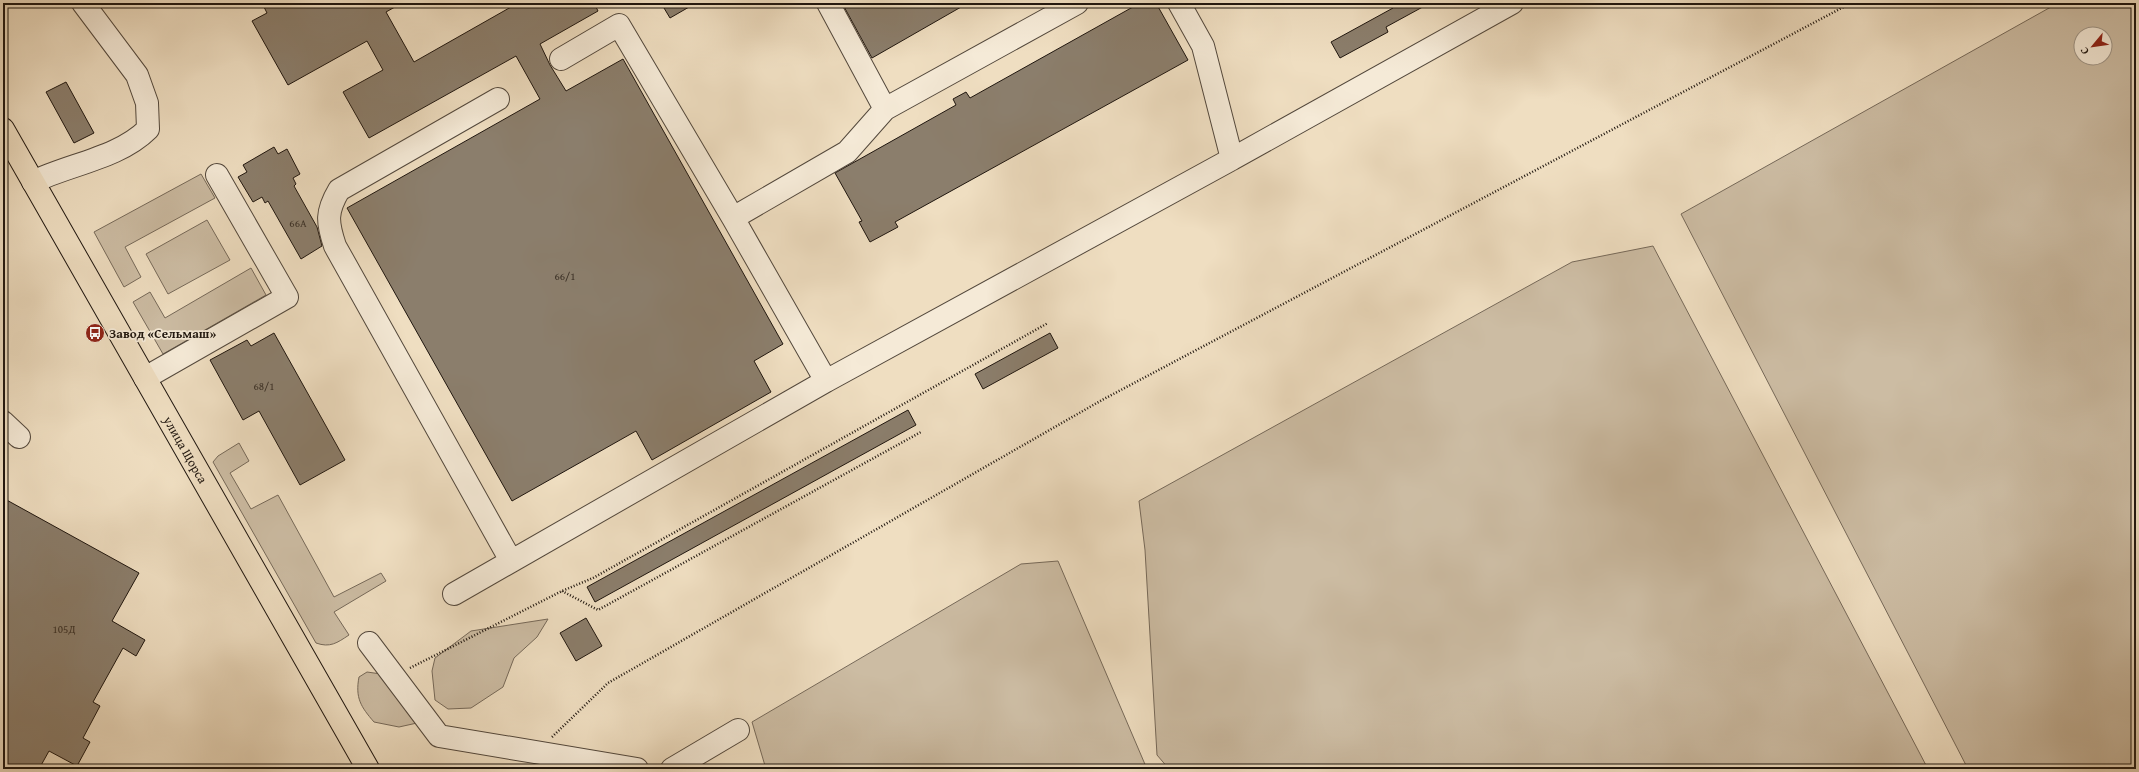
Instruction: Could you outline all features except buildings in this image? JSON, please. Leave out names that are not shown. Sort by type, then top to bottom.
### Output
[{"type":"main road","name":"улица Щорса","points":[[3,129],[368,769]]},
{"type":"lane","points":[[33,182],[53,172],[124,148],[137,140],[148,129],[147,103],[137,75],[83,3]]},
{"type":"lane","points":[[828,3],[885,109]]},
{"type":"lane","points":[[733,218],[847,152],[885,109],[1077,3]]},
{"type":"lane","points":[[1179,3],[1203,46],[1232,159]]},
{"type":"lane","points":[[454,594],[826,381],[1232,159],[1512,3]]},
{"type":"lane","points":[[561,58],[619,25],[733,218],[826,381]]},
{"type":"lane","points":[[498,99],[339,190],[330,206],[328,227],[335,246],[511,561]]},
{"type":"lane","points":[[145,378],[287,297],[217,175]]},
{"type":"lane","points":[[3,422],[19,437]]},
{"type":"lane","points":[[369,643],[439,736],[637,769]]},
{"type":"lane","points":[[672,769],[738,730]]},
{"type":"path","points":[[535,752],[608,683],[1102,400],[1851,3]]},
{"type":"path","points":[[394,677],[562,591],[593,578],[1048,323]]},
{"type":"path","points":[[562,591],[598,610],[921,432]]},
{"type":"shaded area","points":[[2058,3],[2136,3],[2136,769],[1968,769],[1681,214]]},
{"type":"shaded area","points":[[201,174],[215,198],[125,247],[141,277],[124,287],[94,232]]},
{"type":"shaded area","points":[[207,220],[230,260],[168,294],[146,254]]},
{"type":"shaded area","points":[[1653,246],[1928,769],[1169,769],[1157,755],[1145,550],[1139,501],[1572,262]]},
{"type":"shaded area","points":[[251,268],[266,295],[163,354],[133,302],[150,292],[165,318]]},
{"type":"shaded area","points":[[239,443],[249,461],[230,473],[251,509],[278,495],[334,597],[381,573],[386,581],[334,612],[349,635],[333,644],[325,645],[316,643],[213,462],[218,456]]},
{"type":"shaded area","points":[[1058,561],[1147,769],[766,769],[752,722],[1021,564]]},
{"type":"shaded area","points":[[548,619],[537,637],[514,658],[503,687],[471,708],[448,709],[435,700],[432,671],[435,658],[471,631]]},
{"type":"shaded area","points":[[367,672],[381,674],[426,721],[399,727],[374,722],[362,707],[358,691],[359,677]]},
{"type":"place","name":"Завод «Сельмаш»","points":[[95,333]]}]
